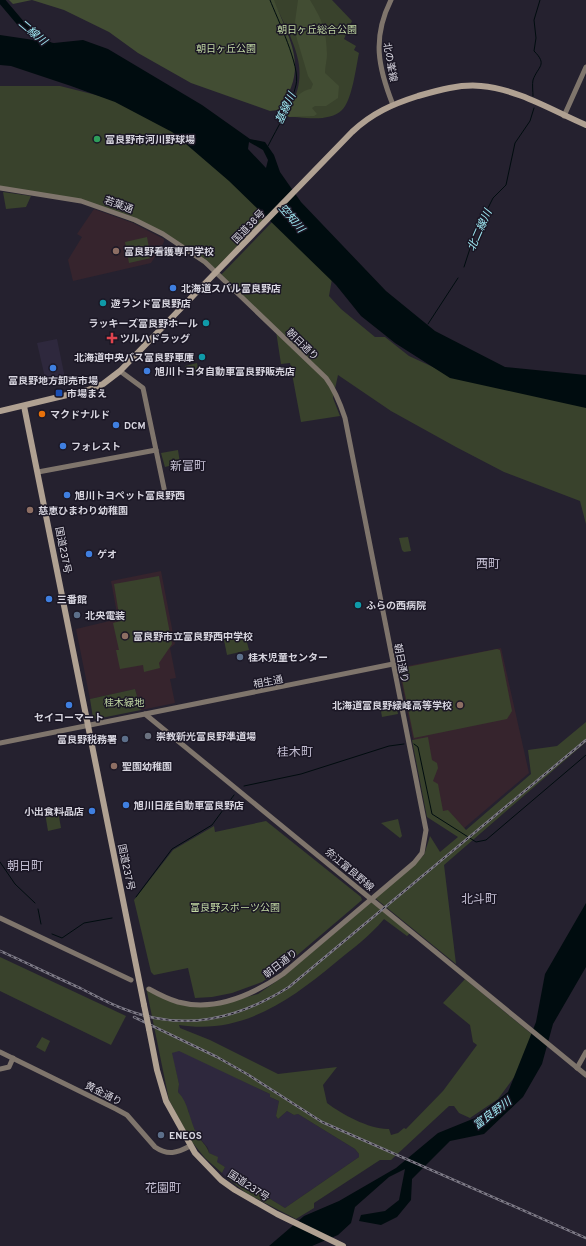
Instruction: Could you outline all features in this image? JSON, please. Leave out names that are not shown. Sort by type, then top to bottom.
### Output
[{"type":"highway","name":"国道38号","points":[[0,411],[88,390],[103,384],[120,371],[216,274],[327,158],[364,121],[375,113],[393,105],[446,89],[480,86],[508,92],[586,126]]},
{"type":"highway","name":"国道237号","points":[[24,406],[89,726],[156,1070],[166,1101],[190,1146],[221,1180],[246,1197],[288,1220],[342,1246]]},
{"type":"street","name":"北の峯線","points":[[391,0],[379,30],[378,46],[383,77],[393,105]]},
{"type":"street","points":[[564,116],[586,67]]},
{"type":"street","name":"若葉通","points":[[0,188],[81,201],[135,220],[163,234],[196,255],[216,274]]},
{"type":"street","name":"朝日通り","points":[[149,989],[179,1002],[198,1004],[234,999],[253,992],[283,974],[414,863],[422,853],[426,830],[345,418],[340,400],[326,378],[216,274]]},
{"type":"street","points":[[120,371],[143,388],[164,493]]},
{"type":"street","points":[[38,472],[156,450]]},
{"type":"street","name":"相生通","points":[[145,714],[393,664]]},
{"type":"street","points":[[0,743],[145,714]]},
{"type":"street","name":"奈江富良野線","points":[[145,714],[586,1075]]},
{"type":"street","points":[[0,918],[131,980]]},
{"type":"street","name":"黄金通り","points":[[0,1052],[116,1108],[127,1115],[155,1147],[166,1153],[174,1153],[190,1146]]},
{"type":"street","points":[[577,1068],[586,1052]]},
{"type":"street","points":[[0,1069],[9,1067],[13,1058]]},
{"type":"shaded area","name":"富良野看護専門学校","points":[[94,209],[133,223],[164,239],[164,242],[151,263],[73,281],[68,260],[82,237],[77,234]]},
{"type":"shaded area","name":"富良野地方卸売市場","points":[[57,339],[65,378],[46,382],[37,343]]},
{"type":"shaded area","name":"富良野市立富良野西中学校","points":[[161,571],[175,644],[170,648],[176,678],[170,679],[175,703],[141,710],[135,689],[90,699],[76,629],[118,619],[111,581]]},
{"type":"shaded area","name":"北海道富良野緑峰高等学校","points":[[501,648],[529,773],[463,829],[437,815],[424,745],[413,739],[399,670],[402,667]]},
{"type":"shaded area","points":[[179,1050],[270,1094],[270,1097],[279,1101],[276,1116],[278,1119],[287,1111],[294,1115],[298,1114],[355,1149],[359,1154],[359,1157],[285,1208],[227,1173],[226,1177],[222,1173],[225,1167],[216,1162],[217,1157],[209,1153],[208,1148],[197,1135],[189,1117],[189,1112],[178,1092],[179,1084],[171,1053]]},
{"type":"green space","points":[[9,0],[32,0],[13,4]]},
{"type":"green space","name":"朝日ヶ丘公園","points":[[32,0],[274,0],[291,42],[295,68],[293,81],[288,95],[278,110],[270,111],[191,83],[138,53],[109,32],[64,10]]},
{"type":"green space","name":"朝日ヶ丘総合公園","points":[[273,0],[332,0],[352,21],[344,39],[356,46],[354,50],[359,53],[348,99],[342,110],[336,114],[330,117],[322,118],[284,116],[293,101],[298,86],[300,72],[298,58],[293,44]]},
{"type":"green space","points":[[298,0],[310,0],[321,20],[325,31],[327,45],[325,73],[339,86],[338,98],[326,106],[315,106],[312,108],[317,114],[314,116],[289,117],[286,114],[289,106],[299,95],[311,89],[313,84],[308,76],[294,29]]},
{"type":"green space","points":[[0,86],[60,86],[116,100],[187,139],[268,215],[213,271],[163,234],[81,201],[0,188]]},
{"type":"green space","points":[[3,192],[31,196],[26,207],[6,209]]},
{"type":"green space","points":[[274,220],[332,279],[329,296],[341,309],[375,337],[385,337],[409,356],[446,373],[586,406],[586,524],[580,501],[504,472],[391,411],[338,375],[333,398],[340,416],[301,422],[290,363],[281,364],[276,331],[219,277]]},
{"type":"green space","points":[[147,237],[151,258],[129,263],[125,242]]},
{"type":"green space","points":[[197,363],[199,374],[188,376],[185,366]]},
{"type":"green space","points":[[178,450],[180,463],[165,467],[161,453]]},
{"type":"green space","points":[[408,537],[411,551],[404,552],[402,550],[399,538]]},
{"type":"green space","points":[[159,576],[172,644],[159,663],[160,668],[144,672],[143,665],[120,669],[116,650],[119,650],[113,623],[120,621],[114,584]]},
{"type":"green space","points":[[245,635],[249,650],[227,655],[224,640]]},
{"type":"green space","points":[[497,649],[500,650],[512,711],[507,719],[414,738],[400,670],[402,668]]},
{"type":"green space","name":"桂木緑地","points":[[135,689],[141,710],[96,719],[93,718],[90,699]]},
{"type":"green space","points":[[396,704],[398,714],[382,717],[380,705]]},
{"type":"green space","points":[[586,722],[586,742],[444,865],[456,964],[375,898],[424,855],[430,836],[440,852],[458,837],[427,817],[412,740],[428,737],[432,760],[437,763],[438,768],[433,781],[438,784],[443,811],[448,810],[466,830],[531,774],[528,750],[557,746]]},
{"type":"green space","points":[[58,811],[61,828],[48,831],[45,813]]},
{"type":"green space","points":[[398,819],[402,836],[400,838],[381,823]]},
{"type":"green space","name":"富良野スポーツ公園","points":[[266,821],[361,897],[362,900],[281,969],[262,982],[232,993],[212,997],[195,998],[188,968],[154,975],[151,972],[134,900],[173,850],[214,826],[215,832]]},
{"type":"green space","points":[[371,902],[410,933],[407,936],[384,919],[361,942],[318,977],[282,1002],[244,1020],[223,1025],[202,1027],[179,1025],[180,1028],[210,1040],[278,1074],[337,1067],[323,1085],[327,1103],[340,1112],[365,1124],[382,1129],[389,1129],[391,1135],[398,1133],[404,1128],[406,1129],[443,1091],[477,1045],[473,1042],[470,1025],[443,1003],[465,979],[534,1036],[518,1072],[498,1099],[470,1118],[459,1113],[454,1106],[449,1106],[391,1160],[380,1160],[314,1203],[314,1208],[296,1219],[246,1193],[226,1177],[228,1173],[285,1208],[359,1157],[359,1154],[355,1149],[298,1114],[294,1115],[287,1111],[278,1119],[276,1116],[279,1101],[270,1097],[270,1094],[179,1051],[172,1053],[179,1084],[178,1092],[182,1096],[187,1106],[194,1129],[198,1136],[209,1153],[218,1157],[217,1162],[225,1167],[222,1173],[205,1158],[192,1142],[169,1100],[146,987],[178,1004],[193,1007],[214,1006],[258,994],[284,976]]},
{"type":"green space","points":[[0,957],[126,1016],[111,1045],[0,991]]},
{"type":"green space","points":[[42,1037],[50,1041],[45,1052],[36,1047]]},
{"type":"water","name":"空知川","points":[[0,35],[54,43],[83,40],[108,49],[202,105],[250,139],[265,142],[274,155],[280,172],[301,202],[386,291],[435,331],[505,367],[586,375],[586,408],[450,378],[395,343],[361,316],[336,285],[229,181],[172,132],[115,102],[11,66],[0,65]],"holes":[[[249,142],[263,150],[268,160],[266,168],[248,149]]]},
{"type":"water","name":"富良野川","points":[[586,903],[586,967],[553,1024],[542,1064],[523,1097],[484,1134],[450,1141],[412,1179],[411,1200],[397,1217],[381,1225],[359,1221],[361,1215],[385,1211],[399,1200],[405,1169],[389,1177],[355,1207],[351,1223],[338,1235],[312,1246],[269,1246],[304,1216],[339,1201],[396,1168],[438,1133],[475,1118],[508,1092],[536,1022],[545,974]]},
{"type":"waterway","name":"二線川","points":[[1,0],[23,26],[50,46]]},
{"type":"waterway","name":"基線川","points":[[268,146],[291,100],[297,77],[292,55],[270,0]]},
{"type":"waterway","name":"北二線川","points":[[533,96],[533,80],[541,66],[540,59],[534,51],[536,38],[534,20],[540,0]]},
{"type":"waterway","name":"北二線川","points":[[464,267],[475,233],[493,198],[506,185],[515,143],[530,121],[534,108]]},
{"type":"waterway","name":"北二線川","points":[[428,324],[458,278]]},
{"type":"waterway","points":[[244,786],[301,774],[389,746],[404,744]]},
{"type":"waterway","points":[[414,744],[418,747],[432,814],[476,842],[486,840],[586,755]]},
{"type":"waterway","points":[[136,897],[172,849],[212,825],[234,795]]},
{"type":"waterway","points":[[0,862],[15,884],[35,903]]},
{"type":"waterway","points":[[38,909],[41,924]]},
{"type":"waterway","points":[[52,934],[62,938],[84,923],[112,918]]},
{"type":"railway","points":[[0,951],[113,1005],[146,1016],[167,1020],[188,1021],[229,1015],[249,1008],[289,987],[586,740]]},
{"type":"railway","points":[[134,1017],[217,1057],[247,1074],[322,1122],[586,1238]]},
{"type":"place","name":"富良野市河川野球場","points":[[97,139]]},
{"type":"place","name":"富良野看護専門学校","points":[[116,251]]},
{"type":"place","name":"北海道スバル富良野店","points":[[173,288]]},
{"type":"place","name":"遊ランド富良野店","points":[[103,303]]},
{"type":"place","name":"ラッキーズ富良野ホール","points":[[206,323]]},
{"type":"place","name":"ツルハドラッグ","points":[[112,338]]},
{"type":"place","name":"北海道中央バス富良野車庫","points":[[202,357]]},
{"type":"place","name":"富良野地方卸売市場","points":[[53,368]]},
{"type":"place","name":"旭川トヨタ自動車富良野販売店","points":[[147,371]]},
{"type":"place","name":"市場まえ","points":[[59,393]]},
{"type":"place","name":"マクドナルド","points":[[42,414]]},
{"type":"place","name":"DCM","points":[[116,425]]},
{"type":"place","name":"フォレスト","points":[[63,446]]},
{"type":"place","name":"旭川トヨペット富良野西","points":[[67,495]]},
{"type":"place","name":"慈恵ひまわり幼稚園","points":[[30,510]]},
{"type":"place","name":"ゲオ","points":[[89,554]]},
{"type":"place","name":"三番館","points":[[49,599]]},
{"type":"place","name":"ふらの西病院","points":[[358,605]]},
{"type":"place","name":"北央電装","points":[[77,615]]},
{"type":"place","name":"富良野市立富良野西中学校","points":[[125,636]]},
{"type":"place","name":"桂木児童センター","points":[[240,657]]},
{"type":"place","name":"セイコーマート","points":[[69,705]]},
{"type":"place","name":"北海道富良野緑峰高等学校","points":[[460,705]]},
{"type":"place","name":"崇教新光富良野準道場","points":[[148,736]]},
{"type":"place","name":"富良野税務署","points":[[125,739]]},
{"type":"place","name":"聖園幼稚園","points":[[114,766]]},
{"type":"place","name":"旭川日産自動車富良野店","points":[[126,805]]},
{"type":"place","name":"小出食料品店","points":[[92,811]]},
{"type":"place","name":"ENEOS","points":[[161,1135]]},
{"type":"district","name":"新富町","points":[[188,466]]},
{"type":"district","name":"西町","points":[[488,564]]},
{"type":"district","name":"桂木町","points":[[295,752]]},
{"type":"district","name":"朝日町","points":[[25,866]]},
{"type":"district","name":"北斗町","points":[[479,899]]},
{"type":"district","name":"花園町","points":[[163,1188]]}]
